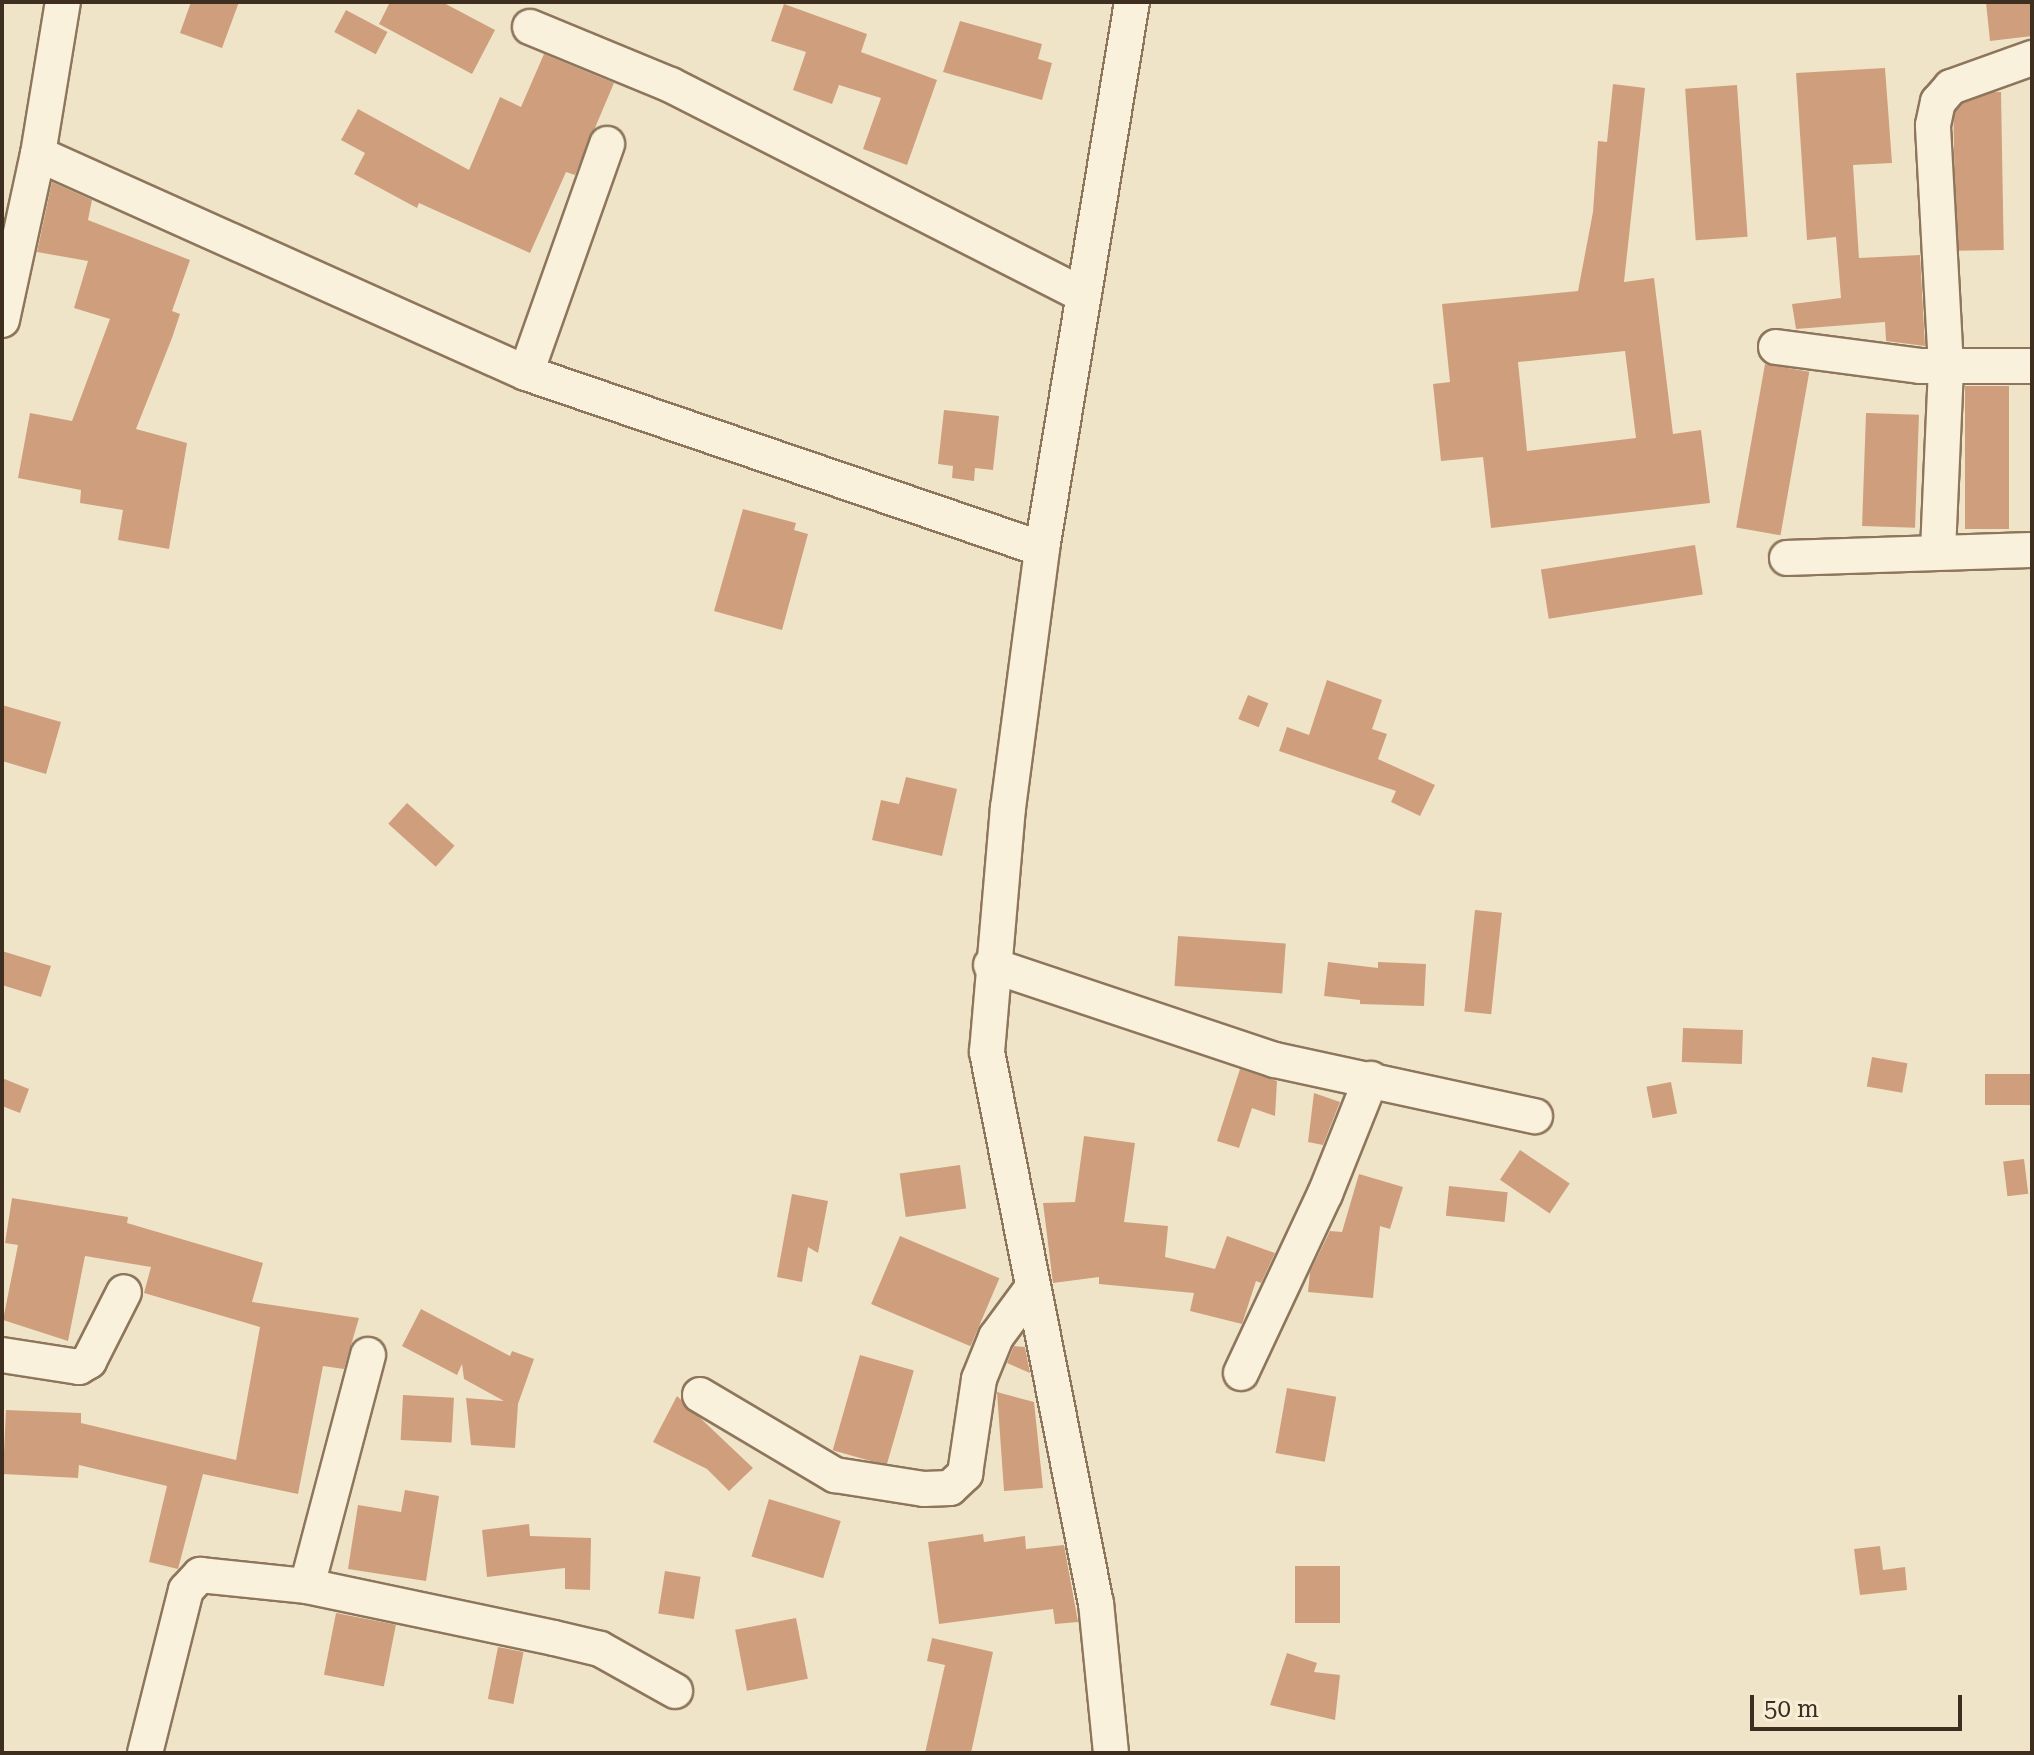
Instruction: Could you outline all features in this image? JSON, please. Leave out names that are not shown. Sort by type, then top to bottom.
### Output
[{"type":"street","points":[[2,317],[38,154],[63,2]]},
{"type":"street","points":[[1111,1753],[1096,1604],[1030,1291],[987,1052],[991,965],[1042,549],[1132,2]]},
{"type":"street","points":[[530,27],[671,85],[1084,295]]},
{"type":"street","points":[[1938,551],[1946,367],[1933,125],[1938,102],[1951,87],[2032,58]]},
{"type":"street","points":[[526,373],[607,144]]},
{"type":"street","points":[[38,154],[526,373],[1042,549]]},
{"type":"street","points":[[1776,347],[1946,367],[2032,366]]},
{"type":"street","points":[[1787,558],[2032,550]]},
{"type":"street","points":[[991,965],[1275,1060],[1535,1116]]},
{"type":"street","points":[[1241,1373],[1325,1194],[1371,1079]]},
{"type":"street","points":[[700,1395],[835,1475],[924,1489],[950,1488],[965,1474],[979,1379],[996,1337],[1030,1291]]},
{"type":"street","points":[[2,1355],[79,1367],[89,1361],[124,1292]]},
{"type":"street","points":[[307,1586],[368,1355]]},
{"type":"street","points":[[145,1753],[186,1590],[200,1575],[307,1586],[600,1649],[675,1691]]},
{"type":"building","points":[[191,2],[239,2],[222,48],[180,33]]},
{"type":"building","points":[[390,2],[442,2],[495,30],[472,74],[379,24]]},
{"type":"building","points":[[1986,2],[2032,2],[2032,36],[1990,41]]},
{"type":"building","points":[[784,4],[867,34],[861,52],[937,80],[907,165],[863,149],[881,98],[839,85],[832,104],[793,90],[806,52],[771,41]]},
{"type":"building","points":[[346,10],[387,32],[376,54],[334,32]]},
{"type":"building","points":[[960,21],[1042,44],[1038,59],[1052,63],[1042,100],[943,72]]},
{"type":"building","points":[[544,54],[614,83],[575,175],[566,172],[530,253],[419,203],[417,208],[354,174],[365,153],[341,140],[358,109],[469,170],[500,97],[521,107]]},
{"type":"building","points":[[1885,68],[1892,163],[1853,165],[1859,258],[1920,255],[1925,346],[1886,341],[1885,322],[1796,329],[1792,304],[1841,298],[1836,237],[1807,240],[1796,73]]},
{"type":"building","points":[[1613,84],[1645,88],[1624,282],[1654,278],[1673,434],[1701,430],[1710,503],[1491,528],[1483,457],[1441,461],[1433,384],[1450,382],[1442,304],[1578,291],[1593,212],[1598,141],[1607,142]],"holes":[[[1625,351],[1636,438],[1527,451],[1518,362]]]},
{"type":"building","points":[[1737,85],[1748,237],[1696,240],[1685,89]]},
{"type":"building","points":[[2001,92],[2004,250],[1956,251],[1953,93]]},
{"type":"building","points":[[52,182],[92,200],[88,220],[190,260],[172,311],[180,314],[136,429],[187,443],[169,549],[118,540],[123,510],[80,503],[81,490],[18,478],[30,413],[72,421],[110,319],[74,308],[88,261],[37,252]]},
{"type":"building","points":[[1765,364],[1809,372],[1780,535],[1736,527]]},
{"type":"building","points":[[1965,386],[2009,386],[2009,529],[1965,529]]},
{"type":"building","points":[[944,410],[999,416],[993,470],[975,468],[974,481],[952,478],[953,466],[938,464]]},
{"type":"building","points":[[1866,413],[1919,415],[1915,528],[1862,526]]},
{"type":"building","points":[[743,509],[796,523],[794,530],[808,534],[782,630],[714,611]]},
{"type":"building","points":[[1695,545],[1703,594],[1549,619],[1541,569]]},
{"type":"building","points":[[1327,680],[1382,700],[1372,729],[1387,734],[1378,759],[1435,785],[1420,816],[1391,802],[1396,791],[1279,751],[1287,727],[1309,735]]},
{"type":"building","points":[[1248,695],[1268,703],[1259,727],[1238,719]]},
{"type":"building","points":[[2,705],[61,722],[46,774],[2,761]]},
{"type":"building","points":[[906,777],[957,789],[942,856],[872,840],[881,800],[899,804]]},
{"type":"building","points":[[407,803],[455,846],[436,867],[388,824]]},
{"type":"building","points":[[1475,910],[1502,913],[1491,1014],[1464,1011]]},
{"type":"building","points":[[1178,936],[1286,944],[1282,993],[1175,986]]},
{"type":"building","points":[[2,951],[51,966],[41,997],[2,985]]},
{"type":"building","points":[[1328,962],[1378,968],[1378,962],[1426,964],[1424,1006],[1360,1004],[1360,1000],[1324,996]]},
{"type":"building","points":[[1683,1028],[1743,1030],[1742,1064],[1682,1062]]},
{"type":"building","points":[[1872,1057],[1907,1063],[1902,1093],[1867,1087]]},
{"type":"building","points":[[1240,1069],[1277,1081],[1275,1116],[1252,1108],[1239,1148],[1217,1141]]},
{"type":"building","points":[[1985,1074],[2032,1074],[2032,1105],[1985,1105]]},
{"type":"building","points":[[2,1078],[29,1089],[20,1113],[2,1106]]},
{"type":"building","points":[[1671,1082],[1677,1113],[1653,1118],[1646,1087]]},
{"type":"building","points":[[1314,1093],[1340,1102],[1323,1145],[1308,1142]]},
{"type":"building","points":[[1084,1136],[1135,1143],[1124,1222],[1168,1226],[1165,1257],[1215,1269],[1227,1236],[1275,1253],[1261,1283],[1256,1281],[1242,1324],[1190,1311],[1194,1293],[1099,1284],[1099,1277],[1053,1283],[1043,1203],[1075,1202]]},
{"type":"building","points":[[1520,1150],[1570,1184],[1550,1213],[1500,1180]]},
{"type":"building","points":[[2024,1159],[2028,1194],[2007,1196],[2003,1162]]},
{"type":"building","points":[[960,1165],[966,1209],[906,1217],[900,1173]]},
{"type":"building","points":[[1359,1174],[1403,1187],[1390,1229],[1380,1226],[1373,1298],[1308,1292],[1310,1272],[1330,1231],[1342,1232]]},
{"type":"building","points":[[1449,1186],[1508,1192],[1505,1222],[1446,1216]]},
{"type":"building","points":[[792,1194],[828,1201],[818,1253],[808,1247],[802,1282],[777,1277]]},
{"type":"building","points":[[12,1198],[128,1217],[127,1223],[263,1263],[252,1302],[359,1318],[344,1369],[323,1366],[298,1494],[203,1474],[178,1569],[149,1562],[167,1486],[79,1465],[78,1478],[3,1474],[6,1410],[81,1413],[81,1423],[236,1460],[260,1327],[144,1293],[151,1267],[85,1256],[68,1341],[3,1320],[18,1245],[5,1243]]},
{"type":"building","points":[[900,1236],[999,1278],[971,1346],[871,1304]]},
{"type":"building","points":[[421,1309],[510,1356],[512,1351],[534,1359],[518,1404],[515,1448],[471,1445],[466,1398],[504,1401],[464,1379],[462,1364],[457,1375],[402,1346]]},
{"type":"building","points":[[1014,1346],[1025,1347],[1030,1373],[1007,1363]]},
{"type":"building","points":[[860,1355],[914,1370],[887,1466],[833,1450]]},
{"type":"building","points":[[1287,1388],[1336,1397],[1325,1462],[1276,1453]]},
{"type":"building","points":[[997,1392],[1034,1402],[1043,1488],[1004,1491]]},
{"type":"building","points":[[403,1395],[454,1398],[452,1443],[401,1440]]},
{"type":"building","points":[[677,1396],[753,1468],[729,1491],[707,1469],[653,1442]]},
{"type":"building","points":[[405,1490],[439,1496],[426,1581],[348,1569],[358,1505],[401,1512]]},
{"type":"building","points":[[769,1499],[841,1521],[823,1578],[751,1556]]},
{"type":"building","points":[[529,1524],[530,1536],[591,1538],[590,1590],[565,1589],[565,1568],[487,1577],[482,1530]]},
{"type":"building","points":[[983,1534],[984,1542],[1025,1536],[1026,1549],[1064,1545],[1078,1622],[1055,1624],[1053,1609],[939,1624],[928,1542]]},
{"type":"building","points":[[1880,1546],[1883,1570],[1905,1567],[1907,1590],[1860,1595],[1854,1549]]},
{"type":"building","points":[[1295,1566],[1340,1566],[1340,1623],[1295,1623]]},
{"type":"building","points":[[665,1571],[701,1577],[694,1619],[658,1613]]},
{"type":"building","points":[[336,1613],[396,1625],[384,1686],[324,1675]]},
{"type":"building","points":[[796,1618],[808,1679],[747,1691],[735,1630]]},
{"type":"building","points":[[932,1638],[993,1652],[971,1753],[925,1753],[945,1665],[927,1661]]},
{"type":"building","points":[[498,1647],[524,1652],[513,1704],[488,1699]]},
{"type":"building","points":[[1287,1653],[1317,1663],[1314,1672],[1340,1675],[1335,1720],[1270,1705]]}]
